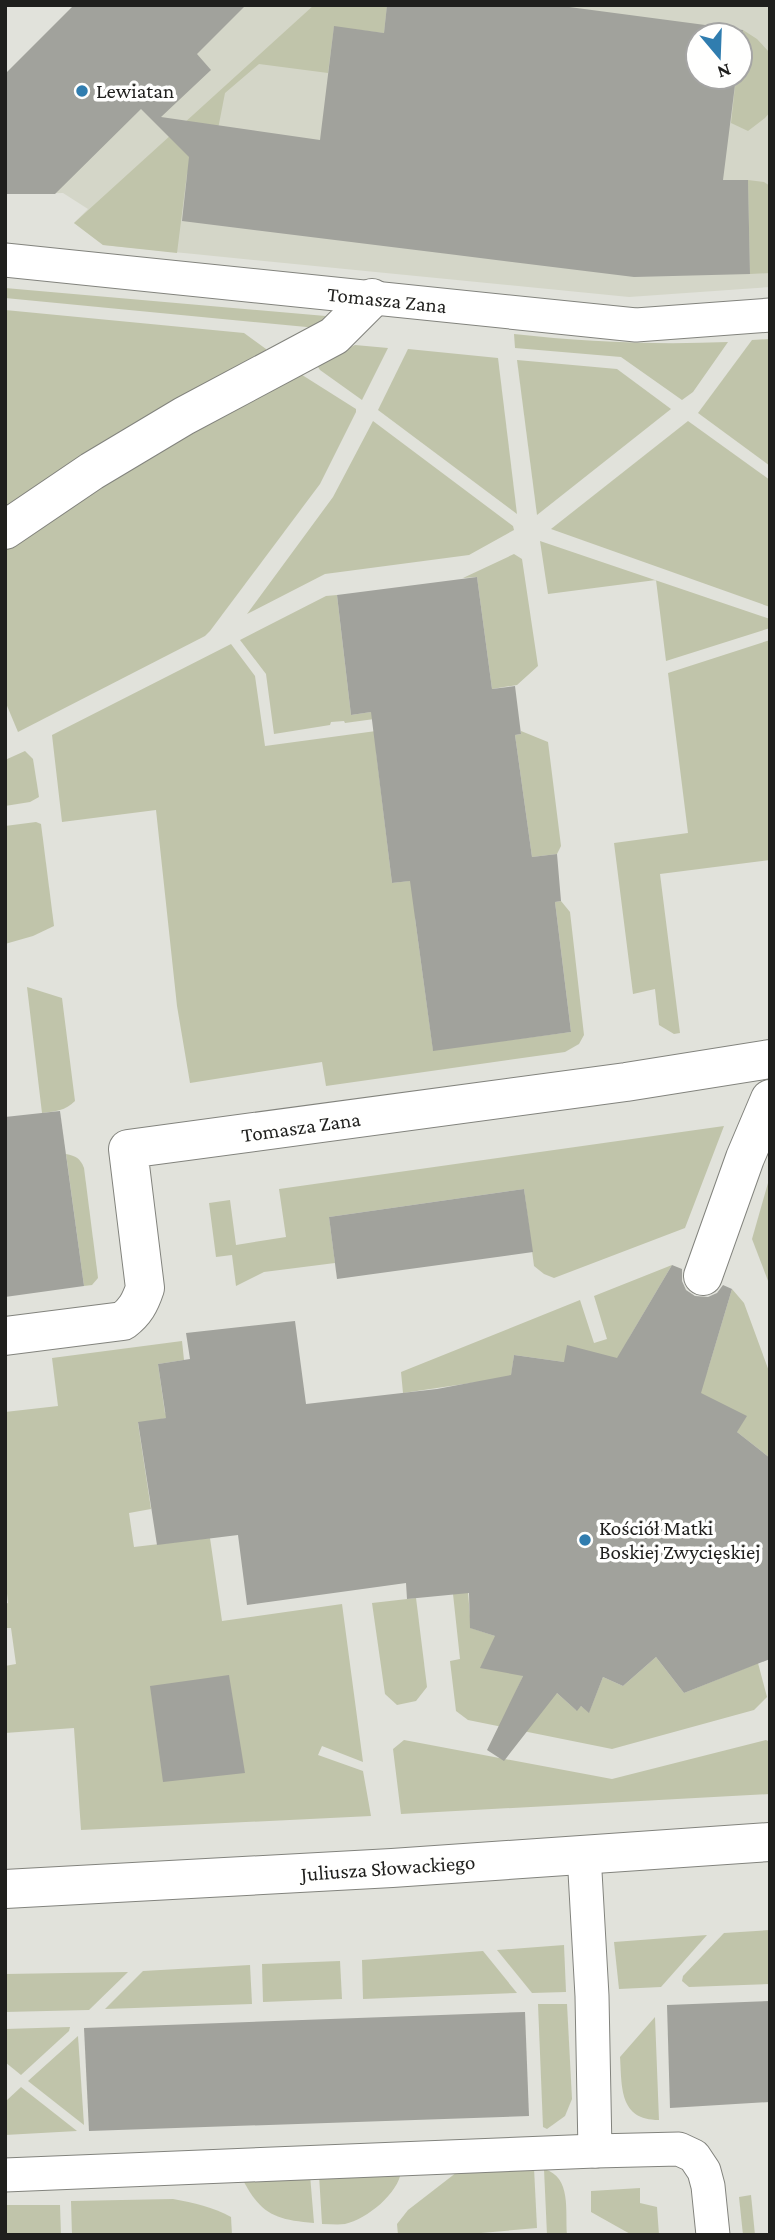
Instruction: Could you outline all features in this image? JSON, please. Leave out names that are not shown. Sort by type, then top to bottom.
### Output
[{"type":"street","points":[[5,530],[92,471],[184,416],[334,336],[372,298]]},
{"type":"street","name":"Tomasza Zana","points":[[5,1336],[123,1321],[133,1314],[145,1288],[128,1149],[613,1084],[770,1059]]},
{"type":"street","points":[[703,1276],[745,1158],[770,1099]]},
{"type":"street","name":"Juliusza Słowackiego","points":[[5,1889],[379,1869],[770,1842]]},
{"type":"lane","name":"Tomasza Zana","points":[[5,260],[636,324],[770,315]]},
{"type":"lane","points":[[584,1854],[592,1996],[595,2151]]},
{"type":"lane","points":[[5,2175],[680,2149],[694,2156],[704,2171],[713,2235]]},
{"type":"shaded area","points":[[74,5],[769,5],[770,287],[629,297],[103,245],[74,223],[88,209],[63,193],[5,194]]},
{"type":"green space","points":[[314,5],[387,5],[384,33],[334,27],[328,73],[259,64],[225,93],[218,129],[187,174],[177,253],[103,245],[74,223]]},
{"type":"green space","points":[[754,37],[770,53],[770,112],[748,131],[731,123],[734,91],[754,91]]},
{"type":"green space","points":[[748,180],[764,182],[770,186],[770,273],[750,274]]},
{"type":"green space","points":[[5,288],[337,317],[317,328],[5,298]]},
{"type":"green space","points":[[5,310],[244,333],[266,349],[266,354],[5,511]]},
{"type":"green space","points":[[514,334],[621,342],[728,342],[693,392],[682,400],[621,357],[515,348]]},
{"type":"green space","points":[[770,339],[770,466],[698,413],[752,340]]},
{"type":"green space","points":[[355,345],[388,348],[362,400],[320,370],[316,364]]},
{"type":"green space","points":[[408,349],[498,358],[517,514],[378,410]]},
{"type":"green space","points":[[517,360],[617,369],[671,409],[537,515]]},
{"type":"green space","points":[[299,373],[356,409],[356,412],[320,484],[210,631],[18,732],[5,701],[5,551],[42,523],[144,457]]},
{"type":"green space","points":[[373,421],[513,526],[514,530],[469,555],[325,574],[247,614],[333,497]]},
{"type":"green space","points":[[688,421],[770,480],[770,607],[551,529]]},
{"type":"green space","points":[[540,541],[655,580],[548,594]]},
{"type":"green space","points":[[514,554],[522,559],[538,666],[517,685],[492,689],[477,577],[463,578]]},
{"type":"green space","points":[[656,580],[770,619],[770,628],[666,661]]},
{"type":"green space","points":[[337,595],[351,715],[410,706],[411,714],[345,723],[331,722],[330,725],[274,734],[266,674],[240,640],[326,596]]},
{"type":"green space","points":[[770,640],[770,860],[660,874],[680,1033],[674,1034],[659,1025],[655,989],[633,994],[614,843],[688,833],[668,673]]},
{"type":"green space","points":[[231,644],[255,676],[265,746],[413,726],[376,751],[392,883],[451,876],[415,918],[433,1050],[571,1032],[555,902],[561,901],[570,912],[584,1035],[579,1044],[565,1052],[326,1086],[322,1062],[190,1083],[177,1006],[156,810],[62,822],[52,735]]},
{"type":"green space","points":[[521,731],[548,742],[561,846],[557,854],[532,857],[515,735],[521,734]]},
{"type":"green space","points":[[25,751],[33,759],[39,797],[30,802],[5,806],[5,760]]},
{"type":"green space","points":[[36,822],[41,824],[54,926],[33,936],[5,944],[5,826]]},
{"type":"green space","points":[[27,987],[62,998],[75,1101],[60,1110],[42,1113]]},
{"type":"green space","points":[[724,1126],[685,1228],[554,1278],[534,1266],[524,1189],[329,1217],[335,1263],[264,1272],[236,1286],[232,1255],[216,1257],[209,1203],[230,1200],[236,1245],[286,1237],[279,1189]]},
{"type":"green space","points":[[66,1154],[77,1158],[84,1168],[98,1278],[92,1285],[84,1286]]},
{"type":"green space","points":[[770,1176],[770,1286],[752,1239]]},
{"type":"green space","points":[[672,1265],[629,1338],[621,1359],[564,1362],[514,1355],[511,1377],[403,1393],[401,1372],[580,1300],[594,1343],[607,1339],[594,1296]]},
{"type":"green space","points":[[732,1289],[744,1303],[770,1374],[770,1458],[737,1432],[698,1392],[708,1369]]},
{"type":"green space","points":[[182,1341],[184,1360],[158,1364],[165,1413],[173,1417],[138,1423],[151,1509],[129,1513],[134,1547],[210,1538],[222,1621],[342,1604],[363,1762],[322,1746],[318,1755],[363,1771],[371,1816],[81,1830],[74,1728],[5,1733],[5,1666],[16,1664],[11,1628],[5,1628],[5,1604],[8,1603],[5,1575],[5,1412],[58,1406],[52,1358]]},
{"type":"green space","points":[[468,1592],[471,1628],[495,1636],[523,1676],[512,1700],[519,1703],[557,1693],[576,1710],[581,1706],[589,1712],[603,1677],[623,1686],[656,1657],[684,1693],[758,1663],[767,1697],[754,1710],[612,1749],[468,1720],[456,1711],[450,1661],[460,1659],[453,1594]]},
{"type":"green space","points":[[416,1598],[427,1687],[416,1701],[397,1705],[385,1694],[372,1603]]},
{"type":"green space","points":[[404,1740],[612,1779],[766,1740],[770,1742],[770,1794],[401,1814],[393,1749]]},
{"type":"green space","points":[[770,1930],[770,1984],[689,1987],[682,1981],[683,1976],[724,1933]]},
{"type":"green space","points":[[707,1935],[661,1987],[619,1989],[614,1942]]},
{"type":"green space","points":[[564,1945],[566,1992],[532,1993],[497,1950]]},
{"type":"green space","points":[[483,1951],[517,1993],[363,1999],[362,1960]]},
{"type":"green space","points":[[340,1961],[342,1999],[263,2002],[262,1964]]},
{"type":"green space","points":[[250,1965],[252,2004],[105,2009],[143,1971]]},
{"type":"green space","points":[[128,1972],[89,2010],[5,2012],[5,1974]]},
{"type":"green space","points":[[538,2004],[567,2004],[572,2099],[565,2116],[547,2129],[543,2127]]},
{"type":"green space","points":[[655,2017],[659,2120],[646,2119],[636,2114],[625,2100],[620,2057]]},
{"type":"green space","points":[[70,2027],[69,2031],[21,2075],[5,2062],[5,2029]]},
{"type":"green space","points":[[78,2036],[84,2125],[28,2081]]},
{"type":"green space","points":[[21,2087],[77,2131],[5,2135],[5,2102]]},
{"type":"green space","points":[[534,2168],[537,2228],[458,2235],[398,2235],[397,2224],[408,2210],[461,2169]]},
{"type":"green space","points":[[544,2169],[553,2173],[563,2187],[567,2235],[547,2235]]},
{"type":"green space","points":[[401,2171],[394,2188],[372,2211],[345,2224],[322,2224],[319,2175]]},
{"type":"green space","points":[[310,2175],[314,2223],[289,2220],[270,2213],[255,2200],[242,2178]]},
{"type":"green space","points":[[640,2188],[640,2203],[657,2207],[659,2235],[632,2235],[591,2212],[591,2191]]},
{"type":"green space","points":[[751,2195],[755,2235],[743,2235],[739,2197]]},
{"type":"green space","points":[[173,2199],[210,2208],[231,2217],[232,2235],[72,2235],[71,2201]]},
{"type":"green space","points":[[5,2205],[60,2205],[61,2235],[6,2235]]},
{"type":"building","points":[[74,5],[246,5],[197,54],[211,70],[161,117],[320,140],[334,26],[384,33],[387,5],[554,5],[684,22],[684,91],[734,91],[723,180],[748,180],[750,274],[634,277],[182,221],[189,157],[141,109],[55,194],[5,194],[5,74]]},
{"type":"building","points":[[477,577],[492,689],[515,686],[521,734],[515,735],[532,857],[557,854],[561,901],[555,902],[571,1032],[433,1051],[410,881],[392,883],[371,712],[351,715],[337,595]]},
{"type":"building","points":[[60,1111],[84,1286],[5,1297],[5,1117]]},
{"type":"building","points":[[524,1189],[533,1252],[337,1279],[329,1217]]},
{"type":"building","name":"Kościół Matki Boskiej Zwycięskiej","points":[[672,1265],[682,1269],[682,1281],[686,1290],[695,1296],[708,1297],[717,1293],[723,1285],[732,1289],[701,1393],[747,1416],[737,1432],[770,1458],[770,1659],[684,1693],[656,1657],[623,1686],[603,1677],[589,1713],[581,1706],[577,1711],[557,1693],[504,1761],[487,1750],[523,1676],[480,1668],[495,1636],[470,1628],[469,1593],[407,1599],[406,1583],[247,1605],[238,1535],[157,1545],[138,1422],[166,1418],[158,1364],[190,1359],[186,1333],[295,1321],[306,1404],[437,1389],[511,1375],[514,1355],[564,1362],[567,1345],[617,1358]]},
{"type":"building","points":[[229,1675],[245,1773],[163,1782],[150,1686]]},
{"type":"building","points":[[770,2001],[770,2102],[670,2108],[667,2005]]},
{"type":"building","points":[[525,2012],[529,2116],[89,2131],[84,2028]]},
{"type":"place","name":"Lewiatan","points":[[82,91]]},
{"type":"place","name":"Kościół Matki Boskiej Zwycięskiej","points":[[585,1540]]}]
